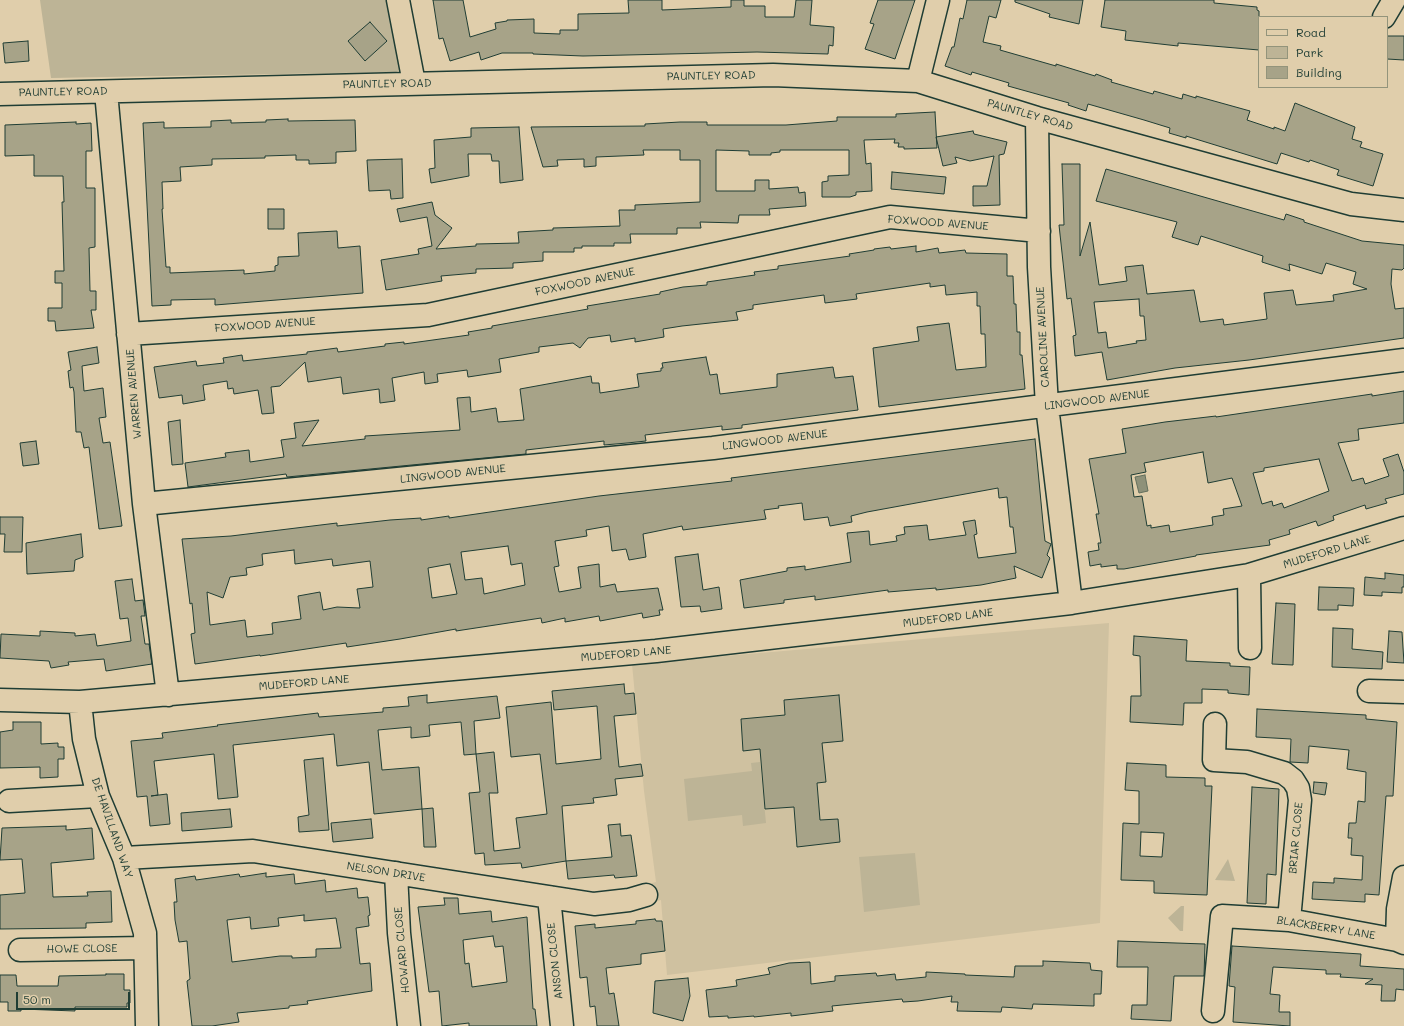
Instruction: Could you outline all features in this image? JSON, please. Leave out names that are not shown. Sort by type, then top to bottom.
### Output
[{"type":"street","points":[[398,0],[414,84]]},
{"type":"street","points":[[918,81],[938,0]]},
{"type":"street","points":[[1385,16],[1394,0]]},
{"type":"street","name":"PAUNTLEY ROAD","points":[[0,94],[773,75],[918,81],[1037,118],[1350,204],[1404,210]]},
{"type":"street","name":"WARREN AVENUE","points":[[106,92],[144,504],[168,695]]},
{"type":"street","name":"CAROLINE AVENUE","points":[[1037,118],[1039,231],[1047,406],[1071,603]]},
{"type":"street","name":"FOXWOOD AVENUE","points":[[128,334],[428,315],[890,217],[1039,231]]},
{"type":"street","name":"LINGWOOD AVENUE","points":[[144,504],[713,448],[1404,360]]},
{"type":"street","name":"MUDEFORD LANE","points":[[0,700],[80,702],[687,648],[1071,603],[1250,575],[1404,528]]},
{"type":"street","points":[[1250,575],[1250,648]]},
{"type":"street","points":[[1369,692],[1404,692]]},
{"type":"street","name":"DE HAVILLAND WAY","points":[[80,702],[84,739],[98,796],[124,858],[145,933],[147,1026]]},
{"type":"street","name":"BRIAR CLOSE","points":[[1215,724],[1214,760],[1247,762],[1284,773],[1293,780],[1298,788],[1300,800],[1288,920]]},
{"type":"street","points":[[9,801],[98,796]]},
{"type":"street","name":"NELSON DRIVE","points":[[124,858],[253,851],[594,904],[629,900],[646,895]]},
{"type":"street","name":"HOWARD CLOSE","points":[[396,873],[409,1026]]},
{"type":"street","points":[[1400,941],[1398,909],[1404,877]]},
{"type":"street","name":"ANSON CLOSE","points":[[549,897],[562,1026]]},
{"type":"street","name":"BLACKBERRY LANE","points":[[1213,1011],[1222,916],[1288,920],[1400,941]]},
{"type":"street","name":"HOWE CLOSE","points":[[20,950],[145,948]]},
{"type":"shaded area","points":[[1145,475],[1148,491],[1139,493],[1135,477]]},
{"type":"shaded area","points":[[1109,623],[1100,923],[667,975],[661,900],[657,901],[653,897],[651,889],[652,883],[656,882],[644,791],[632,664]]},
{"type":"green space","points":[[40,0],[391,0],[401,69],[396,72],[51,78]]},
{"type":"green space","points":[[760,762],[766,823],[743,826],[742,815],[688,821],[684,779],[752,771],[751,763]]},
{"type":"green space","points":[[915,853],[920,905],[864,912],[859,857]]},
{"type":"green space","points":[[1228,859],[1235,881],[1215,880]]},
{"type":"green space","points":[[1181,906],[1184,906],[1183,931],[1180,931],[1168,918]]},
{"type":"building","points":[[433,0],[463,0],[470,37],[496,29],[495,23],[507,20],[534,19],[534,33],[560,34],[560,30],[578,30],[578,14],[629,13],[628,0],[662,0],[662,10],[731,7],[731,0],[744,0],[744,6],[765,6],[765,17],[794,17],[796,0],[812,0],[810,25],[834,27],[833,46],[829,45],[828,54],[757,52],[583,56],[502,53],[481,60],[479,52],[450,61],[443,38],[439,39]]},
{"type":"building","points":[[878,0],[915,0],[895,59],[865,49],[874,24],[870,23]]},
{"type":"building","points":[[967,0],[1001,0],[996,18],[989,16],[983,42],[1001,46],[1000,50],[1056,66],[1056,64],[1095,76],[1096,74],[1112,80],[1111,82],[1153,94],[1154,91],[1182,99],[1183,94],[1196,98],[1196,96],[1250,111],[1247,120],[1274,129],[1274,127],[1285,131],[1295,103],[1355,127],[1352,139],[1362,142],[1360,147],[1383,154],[1373,186],[1337,175],[1339,170],[1310,160],[1309,162],[1281,153],[1277,164],[1186,136],[1186,138],[1169,133],[1170,128],[1144,120],[1088,104],[1086,111],[1068,105],[1069,103],[1008,86],[1009,83],[972,72],[971,75],[945,66],[952,47],[954,47],[960,18],[963,19]]},
{"type":"building","points":[[1015,0],[1083,0],[1079,24],[1049,17],[1050,14],[1015,2]]},
{"type":"building","points":[[1105,0],[1214,0],[1214,3],[1257,7],[1257,10],[1259,11],[1258,50],[1178,43],[1178,46],[1125,40],[1126,31],[1101,27]]},
{"type":"building","points":[[370,22],[387,41],[365,61],[348,41]]},
{"type":"building","points":[[1388,36],[1404,36],[1404,60],[1388,59]]},
{"type":"building","points":[[28,41],[29,61],[5,63],[3,43]]},
{"type":"building","points":[[935,112],[937,148],[904,149],[904,147],[898,147],[899,143],[894,143],[895,139],[864,140],[866,164],[871,163],[872,191],[856,192],[856,195],[850,197],[822,197],[822,182],[828,181],[828,176],[849,175],[849,150],[780,150],[780,152],[771,153],[771,155],[749,155],[749,151],[716,150],[716,191],[755,191],[755,180],[769,180],[769,189],[798,187],[799,193],[805,192],[806,206],[769,209],[770,215],[739,215],[738,223],[700,222],[701,228],[677,228],[677,234],[630,234],[631,243],[614,243],[614,246],[582,246],[582,248],[574,248],[574,252],[543,252],[543,261],[513,263],[513,268],[476,269],[476,273],[441,276],[442,281],[386,290],[381,260],[419,254],[418,249],[432,246],[427,217],[400,222],[397,209],[432,202],[435,215],[452,228],[436,249],[476,246],[476,244],[519,243],[518,232],[553,230],[553,228],[620,226],[619,210],[635,210],[635,205],[700,202],[700,160],[680,160],[680,150],[643,150],[644,155],[596,157],[596,166],[584,167],[584,159],[557,160],[558,166],[543,167],[531,127],[645,126],[645,124],[680,122],[707,122],[707,125],[786,125],[837,121],[837,117],[896,117],[896,114]]},
{"type":"building","points":[[288,119],[288,121],[355,120],[356,151],[336,152],[336,163],[309,164],[309,160],[296,160],[296,155],[265,156],[265,158],[212,159],[212,165],[180,167],[181,181],[162,182],[162,209],[166,267],[170,267],[170,273],[244,270],[244,274],[275,271],[275,266],[278,265],[278,257],[299,256],[298,233],[337,231],[338,248],[360,246],[363,293],[215,305],[215,299],[171,300],[171,305],[152,306],[143,123],[164,122],[164,128],[211,127],[211,121],[231,120],[231,123],[266,122],[266,120]]},
{"type":"building","points":[[76,122],[76,124],[91,123],[92,151],[86,151],[86,188],[95,188],[95,247],[89,248],[90,291],[96,291],[96,310],[91,310],[94,328],[56,331],[55,321],[48,321],[48,308],[62,308],[62,283],[55,283],[55,271],[64,271],[62,202],[64,202],[63,176],[34,176],[34,155],[5,156],[5,125]]},
{"type":"building","points":[[519,127],[523,180],[500,183],[499,161],[492,161],[491,154],[468,154],[469,176],[431,183],[429,169],[435,168],[434,140],[471,137],[471,128]]},
{"type":"building","points":[[973,131],[974,134],[1007,142],[1004,154],[999,155],[1000,205],[973,206],[973,186],[987,186],[994,156],[970,161],[955,157],[957,163],[943,166],[936,137]]},
{"type":"building","points":[[402,159],[403,198],[391,199],[390,190],[369,191],[367,160]]},
{"type":"building","points":[[1062,164],[1080,164],[1080,256],[1090,222],[1099,285],[1127,281],[1125,267],[1143,265],[1147,294],[1194,290],[1200,322],[1223,319],[1224,325],[1267,319],[1264,293],[1293,290],[1296,305],[1334,301],[1333,295],[1367,289],[1353,284],[1356,272],[1326,263],[1322,274],[1289,264],[1290,271],[1262,262],[1263,256],[1201,236],[1198,245],[1172,237],[1177,222],[1096,201],[1106,169],[1284,220],[1286,214],[1304,220],[1304,222],[1362,241],[1404,245],[1404,268],[1402,270],[1392,269],[1391,284],[1395,309],[1404,308],[1404,338],[1249,360],[1175,368],[1107,380],[1102,352],[1075,356],[1073,336],[1076,335],[1071,298],[1067,299],[1059,225],[1064,225]],"holes":[[[1139,299],[1140,316],[1144,316],[1146,340],[1108,348],[1106,332],[1098,333],[1094,302]]]},
{"type":"building","points":[[892,172],[946,177],[944,194],[891,189]]},
{"type":"building","points":[[268,209],[284,209],[284,229],[268,229]]},
{"type":"building","points":[[916,246],[916,252],[938,248],[939,253],[965,250],[966,253],[1007,254],[1007,276],[1013,276],[1014,304],[1016,304],[1017,332],[1020,332],[1020,355],[1022,355],[1025,389],[879,407],[873,348],[919,341],[917,327],[949,323],[956,370],[986,367],[985,334],[981,334],[980,306],[977,306],[977,292],[946,295],[945,285],[930,287],[930,283],[856,294],[857,299],[825,303],[824,295],[753,305],[753,309],[736,312],[738,320],[663,329],[664,337],[635,342],[635,338],[611,342],[610,335],[588,338],[580,348],[573,343],[539,347],[539,352],[499,359],[501,372],[468,377],[467,370],[437,374],[438,382],[425,384],[424,372],[392,378],[395,401],[380,403],[379,389],[343,394],[341,377],[308,382],[305,362],[280,386],[271,387],[274,413],[262,414],[258,390],[234,394],[233,388],[228,389],[227,381],[203,385],[205,400],[183,404],[182,395],[159,398],[154,367],[196,361],[197,366],[224,363],[223,358],[242,355],[243,361],[307,354],[307,352],[337,348],[338,352],[385,346],[385,344],[404,342],[404,344],[469,335],[468,332],[492,328],[492,326],[588,309],[587,306],[660,294],[660,292],[683,287],[707,285],[707,282],[755,275],[754,272],[778,269],[778,266],[850,256],[849,254],[874,249],[890,247],[891,249]]},
{"type":"building","points":[[97,347],[99,363],[82,366],[84,391],[103,388],[106,417],[99,418],[103,443],[110,442],[122,526],[99,529],[89,447],[84,448],[81,432],[76,432],[74,392],[73,387],[70,388],[68,371],[71,370],[68,352]]},
{"type":"building","points":[[706,357],[710,375],[717,374],[720,394],[777,387],[777,374],[833,367],[835,378],[853,376],[858,410],[742,425],[742,428],[722,430],[722,426],[645,435],[646,441],[604,445],[604,441],[526,450],[526,454],[287,477],[286,474],[188,487],[185,463],[226,457],[225,453],[249,450],[250,462],[284,457],[281,440],[296,438],[294,423],[319,420],[302,446],[365,439],[365,436],[460,430],[457,398],[470,397],[471,412],[496,408],[498,422],[524,420],[520,389],[591,376],[592,383],[599,383],[600,393],[639,387],[637,374],[661,371],[661,368],[663,368],[662,363]]},
{"type":"building","points":[[1404,391],[1404,423],[1358,429],[1359,440],[1338,443],[1352,481],[1363,478],[1365,484],[1389,476],[1383,459],[1398,454],[1404,472],[1404,494],[1385,499],[1387,503],[1366,509],[1365,505],[1333,516],[1334,520],[1318,526],[1316,521],[1289,530],[1290,534],[1269,540],[1270,545],[1196,555],[1124,569],[1117,569],[1117,565],[1101,567],[1101,564],[1090,566],[1088,552],[1099,550],[1098,543],[1101,543],[1096,514],[1099,514],[1089,459],[1126,453],[1122,429],[1372,394],[1372,396]],"holes":[[[1203,452],[1208,483],[1232,478],[1242,506],[1223,509],[1224,515],[1212,517],[1213,525],[1170,532],[1169,525],[1151,528],[1151,525],[1147,526],[1142,496],[1134,497],[1131,475],[1146,472],[1144,463]],[[1319,459],[1329,491],[1284,508],[1282,503],[1273,506],[1272,501],[1262,504],[1253,473],[1264,471],[1264,468]]]},
{"type":"building","points":[[180,420],[183,464],[172,465],[168,422]]},
{"type":"building","points":[[1035,439],[1045,541],[1051,544],[1047,555],[1050,558],[1042,578],[1014,566],[1016,578],[981,585],[936,590],[936,588],[888,592],[888,590],[815,600],[815,596],[784,600],[784,603],[744,608],[740,580],[787,571],[787,568],[805,566],[805,570],[851,562],[847,533],[869,531],[870,545],[897,541],[896,536],[905,534],[904,527],[927,525],[929,540],[966,535],[963,522],[975,520],[977,534],[974,535],[978,558],[1016,553],[1013,527],[1010,527],[1007,497],[999,498],[998,488],[867,512],[851,516],[852,522],[830,526],[828,517],[804,520],[802,503],[778,506],[779,508],[764,510],[766,519],[683,530],[682,526],[643,534],[646,557],[629,560],[626,549],[612,551],[609,526],[586,530],[587,536],[555,541],[559,566],[554,567],[559,592],[581,588],[578,567],[599,564],[600,587],[615,584],[617,592],[658,588],[663,610],[659,610],[660,615],[643,618],[642,613],[600,621],[599,616],[565,622],[565,618],[542,623],[541,618],[456,631],[456,629],[347,647],[346,643],[195,664],[191,634],[195,633],[192,603],[190,604],[182,539],[231,536],[337,523],[337,526],[390,520],[421,518],[421,520],[449,516],[449,518],[599,496],[732,481],[731,478]],"holes":[[[508,546],[511,565],[522,563],[525,585],[484,594],[482,578],[465,580],[461,552]],[[294,550],[295,564],[332,559],[333,566],[370,561],[373,587],[357,589],[360,608],[337,607],[323,610],[320,592],[298,596],[301,619],[272,623],[273,634],[247,637],[245,620],[210,625],[207,592],[223,598],[230,577],[247,575],[246,568],[263,565],[262,554]],[[450,564],[457,594],[432,598],[428,568]]]},
{"type":"building","points":[[36,441],[39,464],[23,466],[20,443]]},
{"type":"building","points":[[0,517],[23,517],[22,552],[4,552],[5,534],[0,534]]},
{"type":"building","points":[[81,534],[83,557],[75,560],[74,571],[27,574],[26,543]]},
{"type":"building","points":[[698,554],[703,590],[719,587],[722,609],[701,612],[700,606],[681,607],[675,557]]},
{"type":"building","points":[[1385,573],[1404,575],[1404,587],[1402,587],[1402,593],[1382,592],[1382,596],[1364,595],[1365,577],[1385,579]]},
{"type":"building","points":[[132,579],[135,601],[143,600],[145,616],[141,616],[145,644],[149,644],[152,664],[106,671],[104,659],[68,662],[69,665],[51,668],[49,661],[0,658],[1,634],[40,636],[40,631],[75,633],[75,636],[95,634],[97,646],[131,641],[128,618],[120,619],[115,581]]},
{"type":"building","points":[[1319,587],[1354,588],[1353,606],[1338,605],[1338,610],[1318,610]]},
{"type":"building","points":[[1276,603],[1295,604],[1293,665],[1272,664]]},
{"type":"building","points":[[1333,628],[1353,629],[1352,649],[1383,652],[1382,669],[1332,667]]},
{"type":"building","points":[[1389,631],[1402,632],[1404,663],[1387,662]]},
{"type":"building","points":[[1134,636],[1187,640],[1186,661],[1230,663],[1230,666],[1250,667],[1249,695],[1228,693],[1228,690],[1202,689],[1202,703],[1184,703],[1183,725],[1130,722],[1131,696],[1141,696],[1140,656],[1133,655]]},
{"type":"building","points":[[624,684],[625,694],[634,693],[636,714],[614,716],[619,767],[641,764],[643,776],[615,779],[617,795],[593,798],[594,803],[562,806],[566,861],[522,868],[521,863],[485,865],[484,853],[475,854],[469,793],[480,792],[476,754],[494,752],[498,793],[489,793],[494,851],[520,848],[516,818],[547,814],[540,754],[511,757],[506,707],[551,702],[556,764],[601,759],[597,706],[554,710],[552,691]]},
{"type":"building","points":[[427,695],[427,703],[497,696],[500,718],[474,721],[476,754],[464,755],[461,722],[429,725],[430,736],[411,738],[411,727],[378,730],[382,770],[419,767],[422,809],[374,814],[369,762],[337,766],[334,734],[233,745],[238,797],[218,799],[214,754],[154,761],[158,795],[151,796],[167,794],[170,824],[150,826],[147,796],[137,797],[131,741],[163,738],[162,733],[318,713],[319,717],[383,712],[383,708],[409,706],[408,697]]},
{"type":"building","points":[[839,695],[843,741],[822,743],[826,782],[817,783],[820,820],[838,819],[840,842],[797,847],[794,807],[765,809],[760,749],[743,751],[741,719],[785,715],[784,700]]},
{"type":"building","points":[[1257,709],[1366,715],[1366,719],[1397,722],[1393,796],[1386,796],[1379,895],[1365,894],[1365,902],[1312,899],[1313,882],[1334,883],[1334,878],[1362,880],[1363,856],[1351,855],[1352,838],[1348,838],[1349,823],[1356,823],[1358,801],[1365,802],[1366,772],[1347,769],[1349,750],[1309,746],[1308,763],[1290,762],[1291,739],[1256,737]]},
{"type":"building","points":[[13,722],[41,722],[41,744],[58,743],[58,747],[64,747],[64,759],[58,759],[58,777],[40,778],[40,767],[0,768],[0,732],[13,730]]},
{"type":"building","points":[[323,758],[329,830],[299,832],[298,817],[309,815],[304,760]]},
{"type":"building","points":[[1127,763],[1166,765],[1166,777],[1205,778],[1205,786],[1212,786],[1207,895],[1154,893],[1154,881],[1121,880],[1123,823],[1139,824],[1139,791],[1125,790]],"holes":[[[1141,832],[1164,833],[1162,857],[1140,856]]]},
{"type":"building","points":[[1314,782],[1327,783],[1325,795],[1313,793]]},
{"type":"building","points":[[1252,787],[1279,789],[1276,875],[1267,874],[1266,904],[1247,903]]},
{"type":"building","points":[[433,808],[436,847],[424,847],[422,809]]},
{"type":"building","points":[[230,809],[232,827],[182,831],[181,813]]},
{"type":"building","points":[[371,819],[373,838],[333,842],[331,823]]},
{"type":"building","points":[[620,824],[621,836],[631,835],[637,876],[615,878],[614,875],[568,879],[566,861],[612,857],[608,825]]},
{"type":"building","points":[[66,826],[66,830],[92,828],[94,859],[51,863],[53,897],[88,896],[87,892],[111,891],[112,922],[86,923],[86,928],[0,929],[0,895],[25,893],[22,859],[0,860],[2,828]]},
{"type":"building","points":[[266,873],[266,877],[294,874],[295,884],[325,880],[326,892],[357,888],[358,898],[368,897],[370,915],[368,916],[369,926],[356,928],[360,964],[370,963],[372,991],[307,1001],[308,1004],[289,1006],[289,1008],[237,1013],[239,1022],[212,1026],[192,1026],[187,981],[190,979],[187,941],[179,942],[175,920],[174,902],[177,902],[175,879],[195,876],[196,880],[239,874],[240,877]],"holes":[[[304,915],[304,921],[336,918],[341,948],[316,949],[316,957],[292,958],[292,956],[280,956],[232,962],[227,920],[250,917],[251,929],[279,926],[278,918]]]},
{"type":"building","points":[[444,898],[458,898],[459,914],[491,911],[492,922],[527,917],[533,1009],[535,1009],[537,1026],[469,1026],[469,1023],[442,1026],[439,991],[429,992],[418,907],[445,905]],"holes":[[[493,936],[495,947],[503,946],[507,982],[472,987],[469,963],[465,964],[463,940]]]},
{"type":"building","points":[[655,919],[656,921],[662,921],[665,951],[641,954],[641,964],[606,968],[609,994],[614,993],[619,1026],[597,1026],[595,1006],[590,1007],[587,977],[580,978],[575,926],[595,924],[595,928],[636,924],[636,921]]},
{"type":"building","points":[[1118,941],[1205,944],[1204,976],[1174,976],[1171,1021],[1131,1019],[1132,1005],[1147,1005],[1148,967],[1117,967]]},
{"type":"building","points":[[1232,946],[1361,954],[1360,966],[1404,969],[1404,990],[1396,989],[1395,1001],[1381,1001],[1382,985],[1365,984],[1373,979],[1340,977],[1341,974],[1326,974],[1326,970],[1273,967],[1270,994],[1280,995],[1279,1012],[1290,1012],[1290,1026],[1233,1022],[1235,987],[1229,986]]},
{"type":"building","points":[[1043,961],[1090,963],[1091,970],[1102,971],[1101,994],[1094,994],[1094,1006],[1033,1004],[1032,1009],[1002,1007],[1001,1012],[957,1011],[958,1002],[951,1002],[952,996],[918,1001],[903,1002],[902,999],[832,1006],[833,1011],[791,1016],[791,1013],[754,1017],[709,1017],[706,990],[737,986],[736,980],[770,974],[768,968],[789,963],[810,962],[811,984],[835,981],[835,976],[876,973],[877,976],[895,974],[896,980],[926,977],[926,972],[1014,977],[1015,966],[1043,966]]},
{"type":"building","points":[[124,974],[124,990],[130,990],[130,1003],[127,1003],[127,1007],[75,1007],[75,1011],[21,1009],[21,1011],[8,1011],[8,1002],[0,1002],[0,975],[16,975],[17,986],[58,986],[59,976]]},
{"type":"building","points":[[688,978],[690,996],[683,1021],[653,1013],[655,981]]}]
